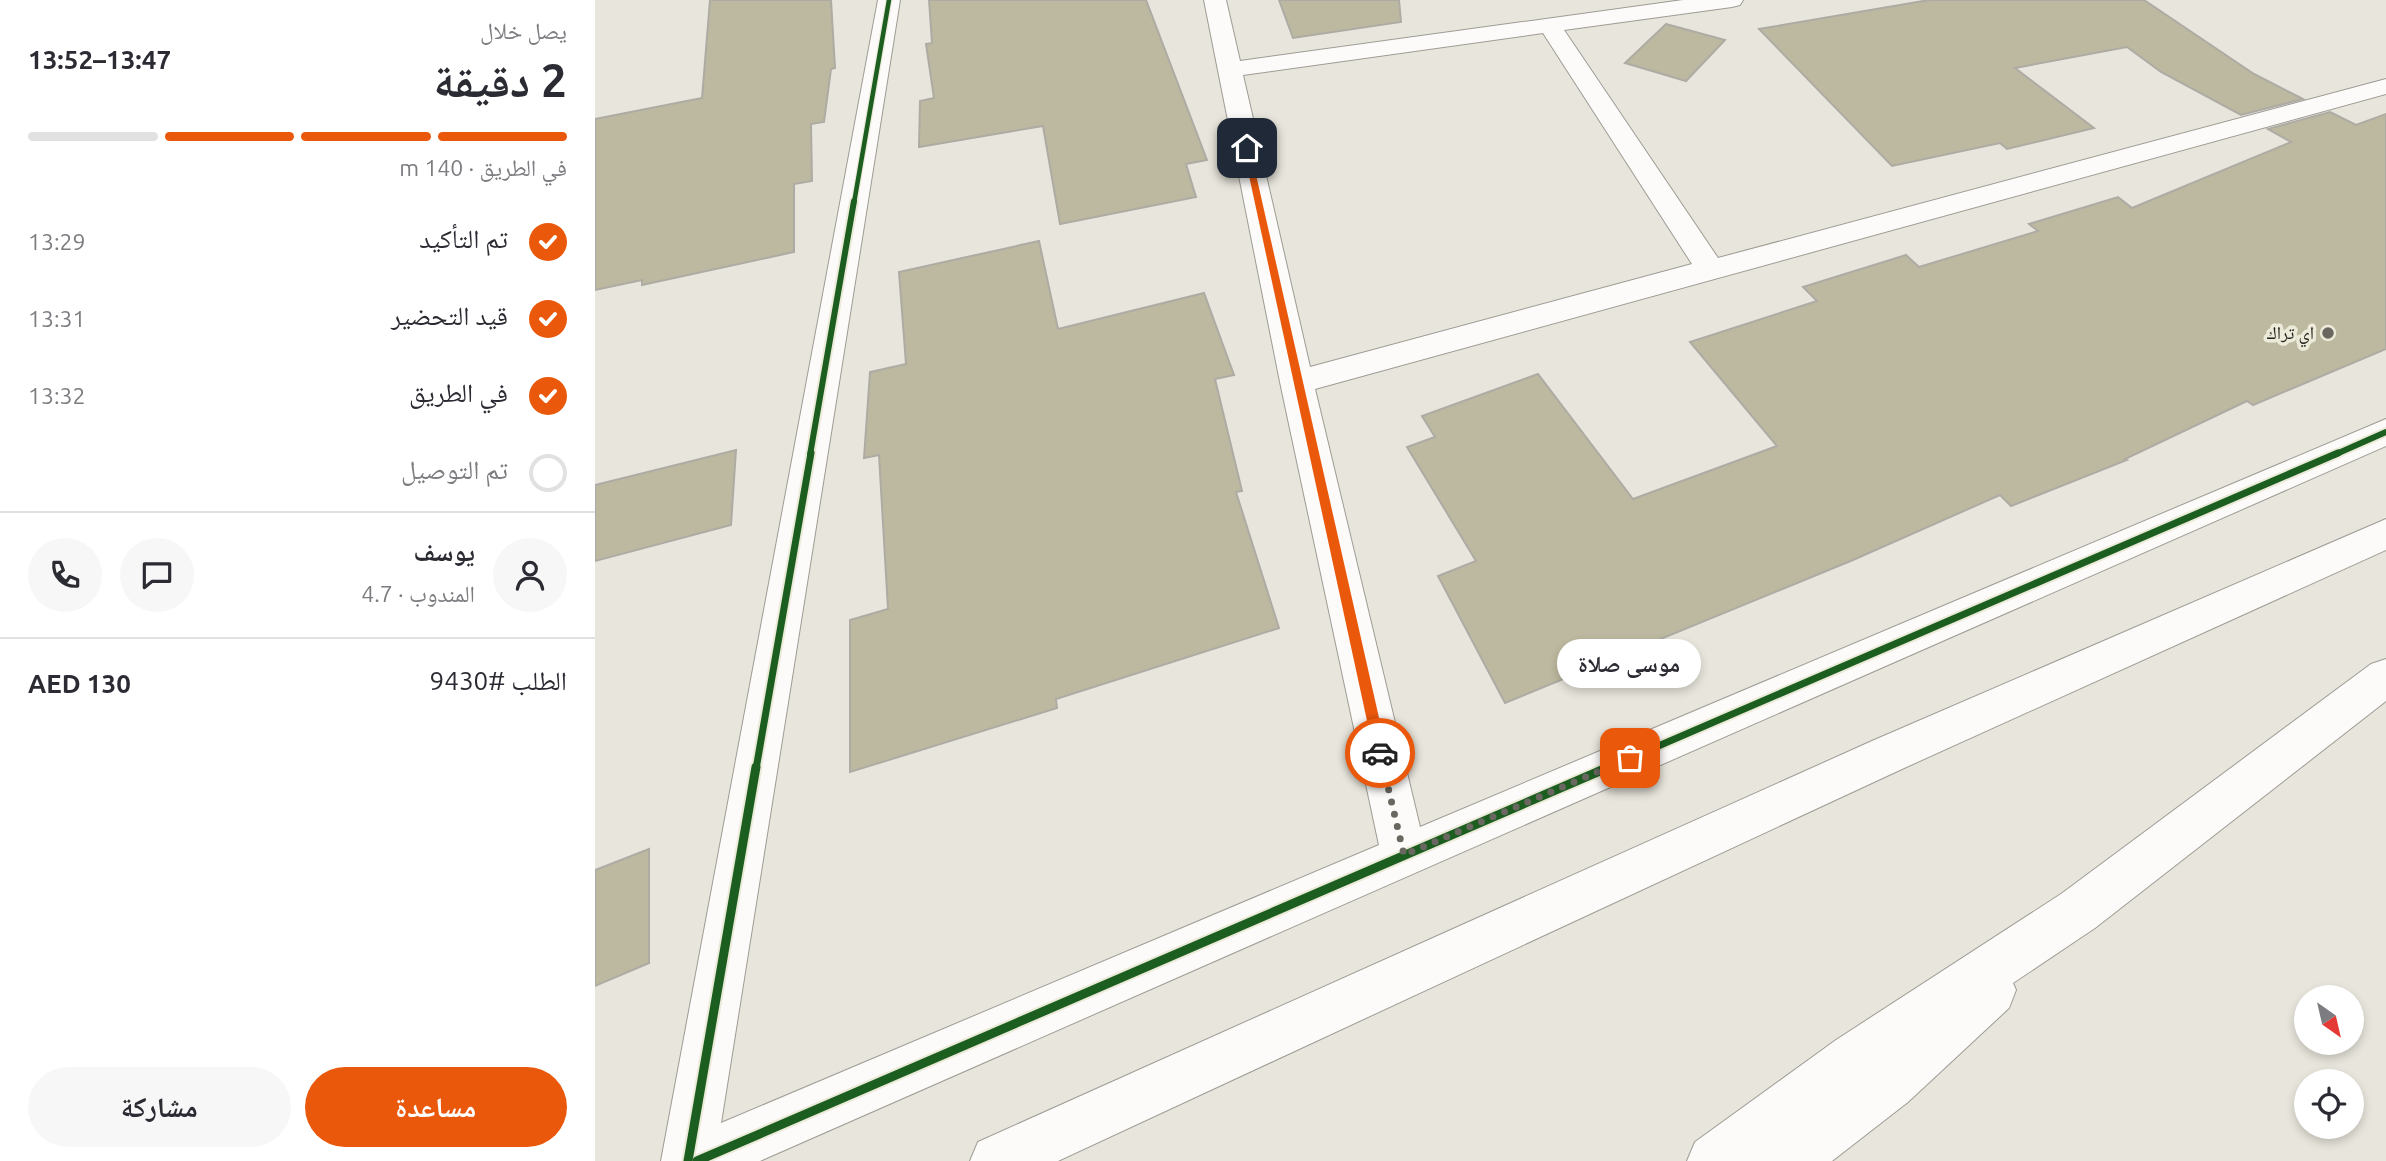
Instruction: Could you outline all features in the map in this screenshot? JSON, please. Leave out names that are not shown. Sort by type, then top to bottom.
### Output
[{"type":"street","points":[[688,1161],[889,0]]},
{"type":"street","points":[[1215,0],[1297,383],[1404,855]]},
{"type":"street","points":[[1230,70],[1732,0]]},
{"type":"street","points":[[1549,25],[1711,270]]},
{"type":"street","points":[[1297,383],[2386,86]]},
{"type":"street","points":[[697,1161],[2386,432]]},
{"type":"street","points":[[997,1161],[1887,755],[2386,534]]},
{"type":"street","points":[[1714,1161],[1854,1058],[2078,911],[2386,677]]},
{"type":"street","points":[[1788,1161],[1889,1083],[2078,911]]},
{"type":"building","points":[[710,0],[831,0],[835,68],[831,69],[824,122],[811,124],[812,181],[794,184],[794,252],[642,285],[642,280],[595,290],[595,119],[702,98]]},
{"type":"building","points":[[929,0],[1146,0],[1207,160],[1186,164],[1196,197],[1060,224],[1043,126],[919,147],[920,101],[934,98],[926,44],[932,43]]},
{"type":"building","points":[[1279,0],[1399,0],[1401,22],[1293,38]]},
{"type":"building","points":[[1929,0],[2144,0],[2254,74],[2303,99],[2241,115],[2161,72],[2127,47],[2015,68],[2094,128],[2007,149],[2000,143],[1892,166],[1759,29]]},
{"type":"building","points":[[1666,24],[1725,40],[1686,81],[1625,63]]},
{"type":"building","points":[[2330,112],[2356,125],[2386,114],[2386,349],[2253,405],[2247,401],[2125,459],[2127,460],[2011,506],[2000,495],[1853,560],[1505,703],[1438,576],[1476,561],[1407,447],[1435,437],[1422,416],[1538,374],[1633,499],[1777,446],[1690,342],[1817,301],[1803,287],[1906,255],[1919,267],[2038,231],[2029,224],[2118,197],[2132,208],[2291,142],[2268,129]]},
{"type":"building","points":[[1039,241],[1058,329],[1204,293],[1234,375],[1215,379],[1242,491],[1236,492],[1279,628],[1056,699],[1057,708],[850,772],[850,620],[888,609],[879,455],[864,458],[870,372],[906,364],[899,272]]},
{"type":"building","points":[[736,450],[731,525],[595,561],[595,485]]},
{"type":"building","points":[[649,849],[649,963],[595,986],[595,870]]},
{"type":"cycle path","points":[[688,1161],[889,0]]},
{"type":"cycle path","points":[[697,1161],[2386,432]]},
{"type":"way so far","points":[[1380,753],[1404,855],[1630,758]]},
{"type":"place","name":"اي تراك","points":[[2328,333]]},
{"type":"place","name":"موسى صلاة","points":[[1630,758]]},
{"type":"route","points":[[1247,148],[1380,753]]}]
